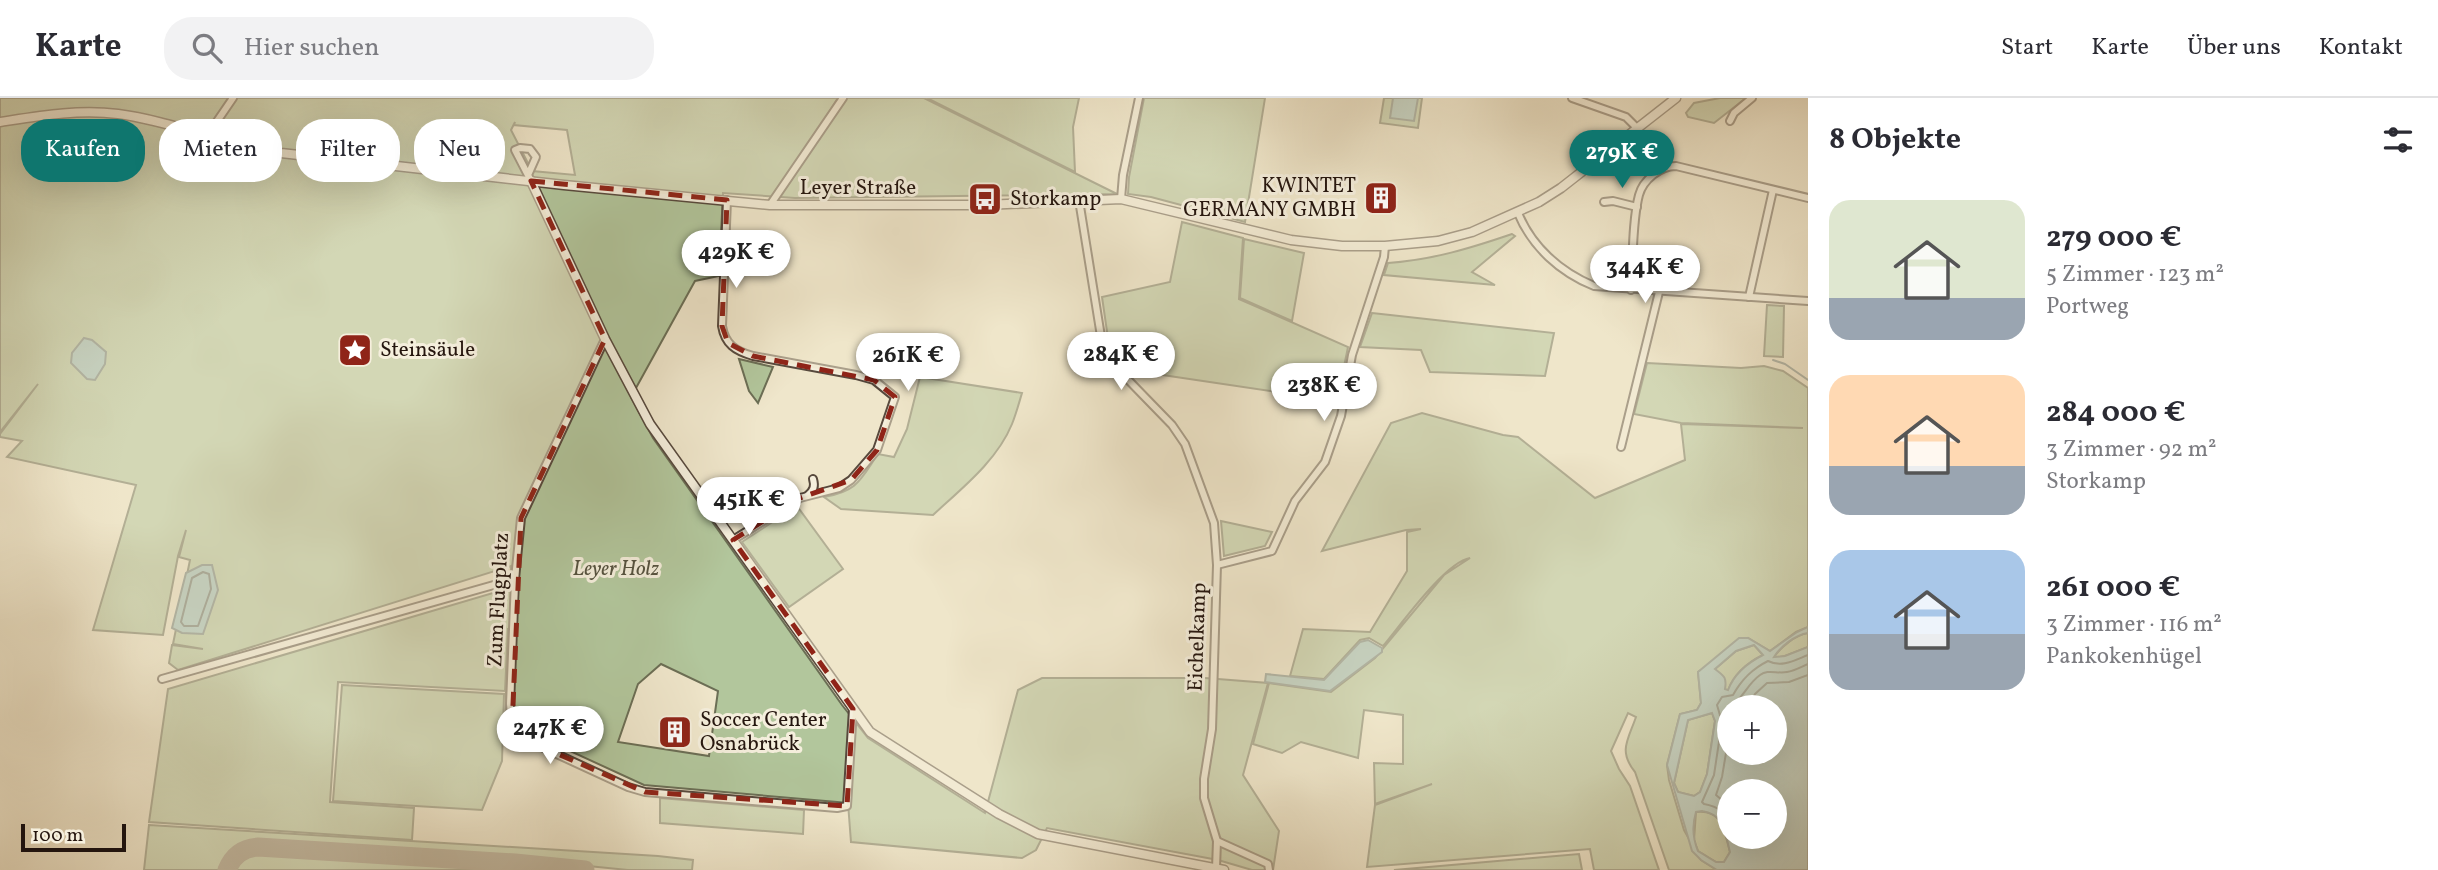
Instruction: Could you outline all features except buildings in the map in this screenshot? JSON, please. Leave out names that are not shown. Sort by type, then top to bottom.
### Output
[{"type":"street","points":[[218,119],[233,98]]},
{"type":"street","points":[[770,205],[843,98]]},
{"type":"street","points":[[1121,199],[1123,174],[1139,98]]},
{"type":"street","points":[[1572,98],[1626,117],[1638,129]]},
{"type":"street","name":"Leyer Straße","points":[[0,122],[76,113],[118,114],[281,153],[770,205],[985,205],[1121,199],[1291,240],[1342,246],[1385,246],[1438,241],[1472,232],[1518,213],[1561,188],[1676,98]]},
{"type":"street","points":[[1730,121],[1734,113],[1752,98]]},
{"type":"street","points":[[1631,290],[1639,196],[1646,181],[1667,166],[1808,198]]},
{"type":"street","points":[[529,178],[605,339],[650,425],[870,732],[999,814],[1038,834],[1220,869]]},
{"type":"street","points":[[1749,298],[1773,190]]},
{"type":"street","points":[[727,200],[722,326],[728,343],[740,352],[753,356],[874,380],[895,397],[877,450],[859,471],[839,488],[807,496]]},
{"type":"street","points":[[1079,200],[1104,355],[1172,425],[1185,444],[1214,523],[1217,565]]},
{"type":"street","points":[[1604,202],[1613,201],[1637,207]]},
{"type":"street","points":[[1518,213],[1529,237],[1549,258],[1571,275],[1594,286],[1808,301]]},
{"type":"street","name":"Eichelkamp","points":[[1220,869],[1217,841],[1204,798],[1204,779],[1212,729],[1217,565],[1272,551],[1295,501],[1325,463],[1341,416],[1352,355],[1384,257],[1385,246]]},
{"type":"street","points":[[1620,447],[1659,292]]},
{"type":"street","name":"Zum Flugplatz","points":[[605,339],[521,518],[515,579],[510,704],[512,728],[524,739],[628,787],[659,793],[837,808],[847,806],[853,709]]},
{"type":"street","points":[[733,540],[807,496],[812,492],[813,479]]},
{"type":"street","points":[[162,679],[515,579]]},
{"type":"street","points":[[1217,841],[1269,869]]},
{"type":"highlighted area","points":[[531,181],[727,200],[722,326],[728,343],[753,356],[874,380],[895,397],[877,450],[851,480],[800,498],[733,540],[853,709],[847,806],[645,792],[524,739],[512,728],[521,518],[605,339]]},
{"type":"green space","name":"Leyer Holz","points":[[0,98],[838,98],[820,127],[846,98],[924,98],[1117,194],[795,198],[723,193],[719,276],[695,281],[631,397],[653,438],[868,738],[985,813],[1018,690],[1042,678],[1205,678],[1268,683],[1243,775],[1279,831],[1273,870],[1252,870],[1218,860],[1047,828],[1036,850],[1022,858],[851,842],[848,803],[644,785],[505,721],[508,628],[505,691],[338,682],[330,802],[414,808],[412,840],[149,822],[168,689],[510,588],[511,566],[178,670],[169,663],[172,645],[203,649],[173,644],[190,560],[179,557],[186,530],[178,556],[163,635],[93,630],[136,485],[7,457],[22,441],[0,437],[0,434],[38,384],[0,432]],"holes":[[[515,122],[514,125],[567,130],[575,175],[532,171],[511,130]],[[661,664],[718,691],[709,756],[618,742],[638,684]]]},
{"type":"green space","points":[[927,98],[1079,98],[1073,127],[1075,172]]},
{"type":"green space","points":[[1144,98],[1265,98],[1245,222],[1151,197],[1128,194]]},
{"type":"green space","points":[[1384,98],[1422,98],[1418,128],[1380,123]]},
{"type":"green space","points":[[1720,98],[1746,98],[1714,123],[1688,117],[1686,113],[1694,103]]},
{"type":"green space","points":[[1182,222],[1243,238],[1239,299],[1348,347],[1337,401],[1129,370],[1110,352],[1102,297],[1170,282]]},
{"type":"green space","points":[[1512,234],[1515,236],[1472,272],[1495,285],[1384,275],[1388,263],[1451,253]]},
{"type":"green space","points":[[1244,239],[1304,253],[1292,321],[1240,298]]},
{"type":"green space","points":[[1767,305],[1784,306],[1783,357],[1764,356]]},
{"type":"green space","points":[[1372,313],[1554,333],[1545,376],[1430,372],[1421,350],[1360,347]]},
{"type":"green space","points":[[739,359],[773,367],[758,403],[749,391]]},
{"type":"green space","points":[[1647,363],[1741,368],[1764,366],[1783,371],[1808,388],[1808,627],[1796,632],[1770,651],[1748,638],[1698,672],[1701,703],[1697,710],[1680,714],[1667,765],[1684,830],[1701,860],[1717,870],[1669,870],[1635,772],[1627,758],[1626,745],[1636,717],[1628,713],[1611,751],[1630,786],[1659,870],[1594,870],[1590,849],[1367,867],[1375,805],[1432,784],[1375,804],[1374,763],[1403,764],[1403,715],[1364,710],[1358,758],[1301,742],[1282,753],[1253,744],[1269,683],[1331,692],[1375,658],[1444,575],[1470,558],[1460,562],[1448,571],[1436,582],[1383,646],[1369,638],[1360,640],[1324,679],[1290,676],[1303,629],[1370,632],[1407,571],[1407,532],[1421,529],[1406,530],[1322,551],[1391,423],[1422,413],[1518,437],[1595,498],[1685,460],[1681,424],[1803,428],[1681,423],[1634,414]]},
{"type":"green space","points":[[920,377],[1022,393],[1005,437],[977,474],[933,515],[841,509],[824,497],[851,488],[878,454],[894,457],[907,429]]},
{"type":"green space","points":[[797,506],[843,569],[789,607],[742,542]]},
{"type":"green space","points":[[1221,521],[1272,532],[1265,546],[1224,556]]},
{"type":"green space","points":[[1808,633],[1808,647],[1773,658],[1789,642]]},
{"type":"green space","points":[[1754,645],[1763,655],[1742,670],[1728,691],[1724,689],[1715,669],[1736,651]]},
{"type":"green space","points":[[342,685],[504,694],[502,761],[482,810],[333,801]]},
{"type":"green space","points":[[1712,713],[1715,721],[1707,774],[1700,792],[1694,796],[1678,792],[1674,783],[1688,720]]},
{"type":"green space","points":[[660,798],[804,810],[803,834],[660,823]]},
{"type":"green space","points":[[1696,812],[1712,814],[1717,818],[1717,849],[1729,849],[1730,852],[1724,862],[1716,862],[1698,851],[1694,840]]},
{"type":"green space","points":[[149,825],[693,860],[692,870],[628,870],[507,858],[258,843],[237,849],[219,870],[144,870]]},
{"type":"green space","points":[[258,851],[497,866],[498,870],[235,870],[238,858]]},
{"type":"green space","points":[[1579,854],[1582,870],[1394,870]]},
{"type":"water","points":[[1393,98],[1418,98],[1414,121],[1390,118]]},
{"type":"water","points":[[84,338],[92,340],[106,352],[105,364],[95,380],[87,379],[71,363],[72,353]]},
{"type":"water","points":[[202,565],[212,565],[218,590],[203,634],[182,633],[172,628],[186,573]]},
{"type":"water","points":[[1808,627],[1808,633],[1789,642],[1774,657],[1785,656],[1808,647],[1808,870],[1717,870],[1692,851],[1667,765],[1680,714],[1697,710],[1701,703],[1698,672],[1739,638],[1748,638],[1770,651]],"holes":[[[1754,645],[1763,655],[1742,670],[1728,690],[1725,689],[1724,677],[1715,669],[1736,651]],[[1712,713],[1715,721],[1707,774],[1700,792],[1694,796],[1678,792],[1674,783],[1688,720]]]},
{"type":"water","points":[[1368,640],[1382,648],[1382,652],[1330,691],[1265,682],[1266,674],[1324,680],[1360,642]]},
{"type":"waterway","points":[[1773,360],[1785,364],[1808,380]]},
{"type":"taxiway","points":[[227,870],[239,853],[258,847],[585,870]]},
{"type":"place","name":"KWINTET GERMANY GMBH","points":[[1381,198]]},
{"type":"place","name":"Storkamp","points":[[985,199]]},
{"type":"place","name":"Steinsäule","points":[[355,350]]},
{"type":"place","name":"Soccer Center Osnabrück","points":[[675,732]]}]
